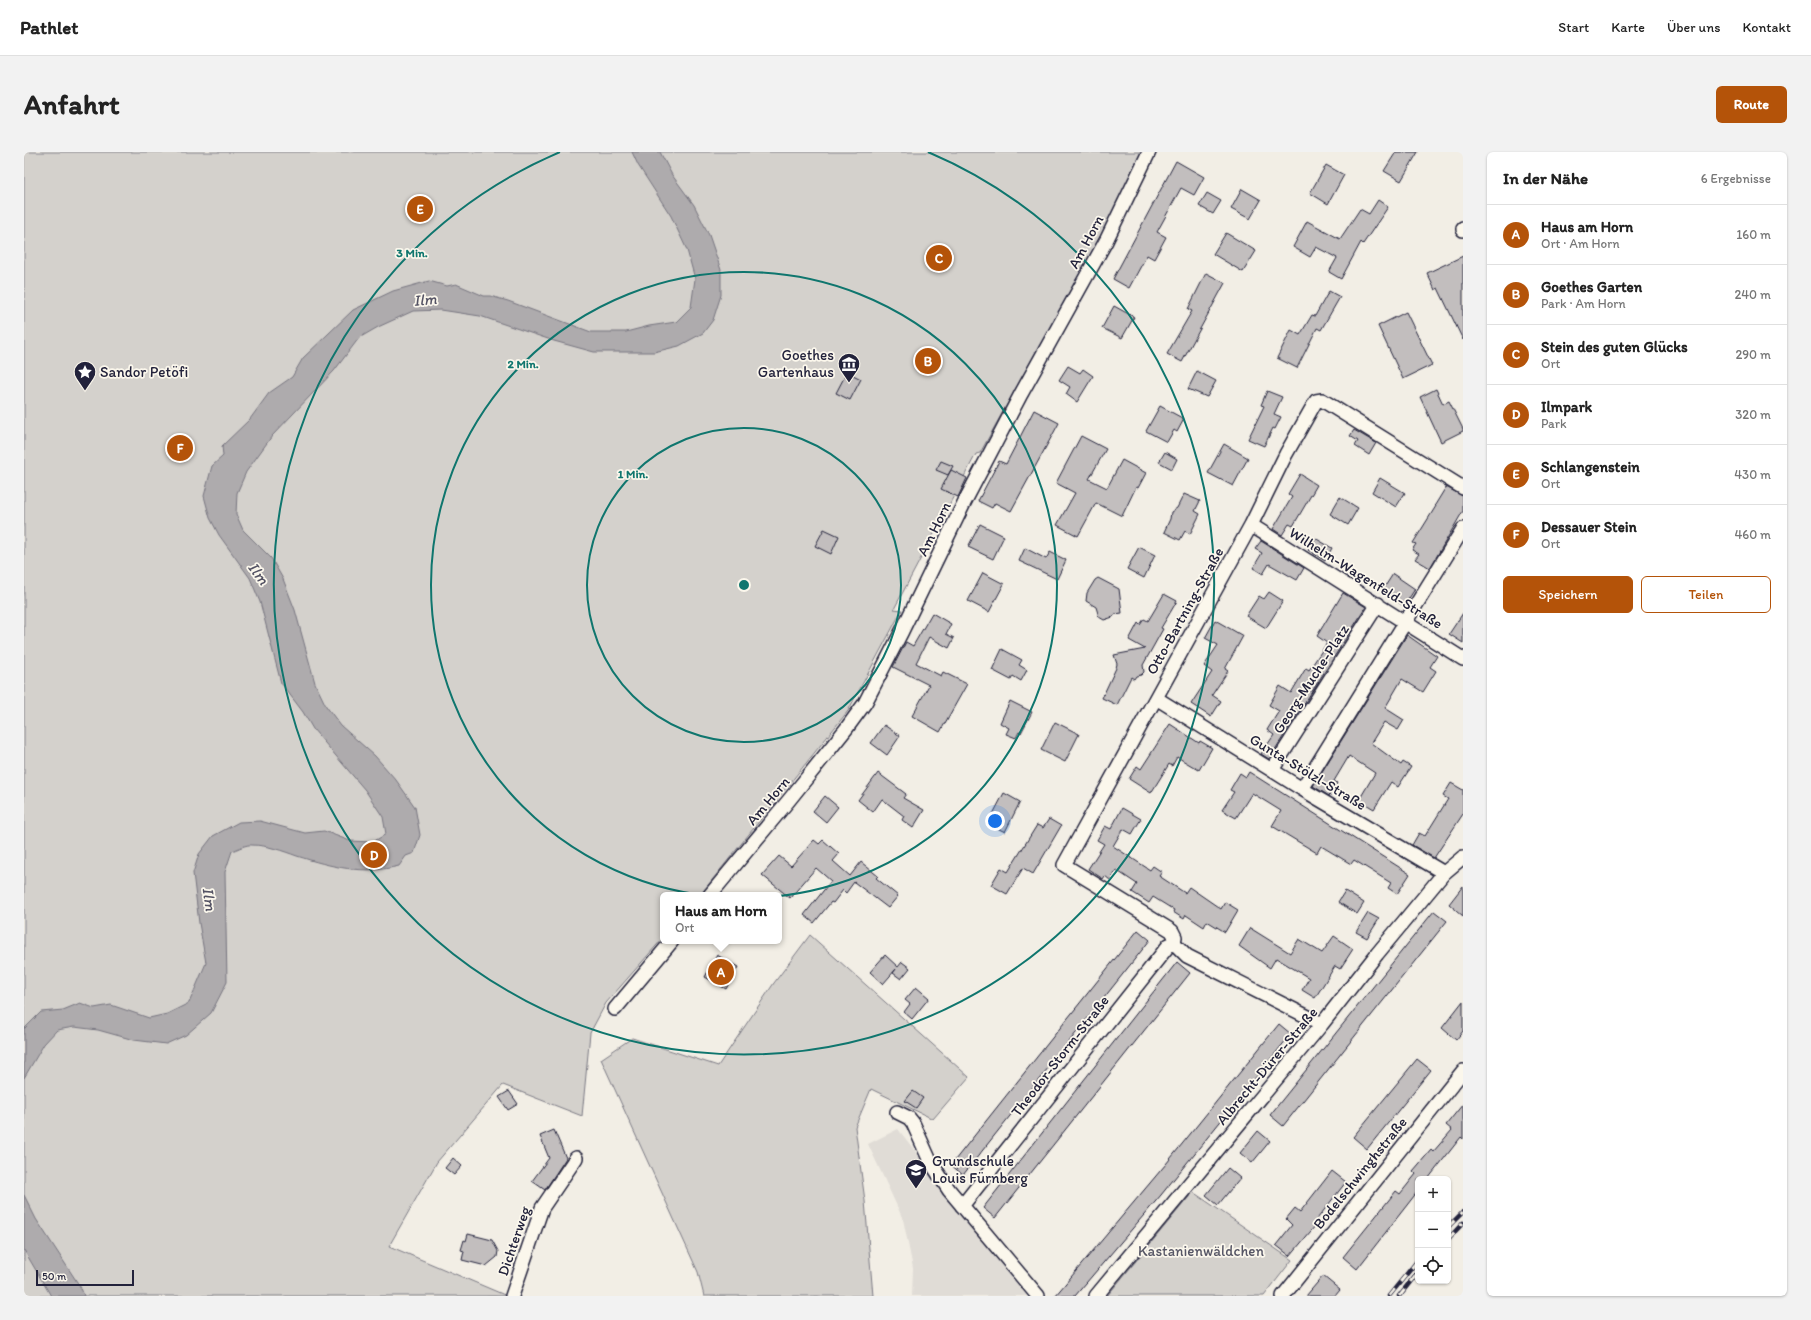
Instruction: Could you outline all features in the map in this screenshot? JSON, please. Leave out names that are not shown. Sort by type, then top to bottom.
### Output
[{"type":"street","name":"Am Horn","points":[[712,892],[813,771],[865,703],[902,631],[965,501],[1021,394],[1106,241],[1149,152]]},
{"type":"street","name":"Otto-Bartning-Straße","points":[[1174,943],[1175,937],[1172,931],[1064,865],[1251,524],[1286,454],[1316,401],[1322,400],[1463,488]]},
{"type":"street","name":"Wilhelm-Wagenfeld-Straße","points":[[1251,524],[1463,659]]},
{"type":"street","points":[[1302,789],[1463,529]]},
{"type":"street","name":"Georg-Muche-Platz","points":[[1272,770],[1378,604]]},
{"type":"street","name":"Gunta-Stölzl-Straße","points":[[1156,698],[1302,789],[1444,873]]},
{"type":"street","name":"Albrecht-Dürer-Straße","points":[[1096,1296],[1322,1024],[1377,954],[1444,873],[1463,857]]},
{"type":"street","points":[[1174,943],[1187,956],[1322,1024]]},
{"type":"street","name":"Theodor-Storm-Straße","points":[[962,1206],[1169,945],[1174,943]]},
{"type":"street","points":[[615,1009],[669,944]]},
{"type":"street","name":"Bodelschwinghstraße","points":[[1283,1296],[1463,1071]]},
{"type":"street","points":[[897,1112],[909,1118],[913,1122],[930,1161],[962,1206],[1038,1296]]},
{"type":"street","name":"Dichterweg","points":[[512,1296],[542,1208],[576,1158]]},
{"type":"shaded area","name":"Grundschule Louis Fürnberg","points":[[898,1129],[923,1161],[964,1219],[1030,1296],[912,1296],[913,1268],[903,1219],[868,1144]]},
{"type":"green space","points":[[24,152],[1143,152],[1125,192],[980,453],[976,454],[894,609],[902,610],[848,711],[702,892],[660,892],[660,941],[606,1003],[590,1033],[582,1116],[503,1085],[437,1162],[389,1246],[507,1296],[24,1296]]},
{"type":"green space","points":[[810,935],[969,1077],[933,1119],[871,1089],[855,1127],[865,1201],[873,1296],[704,1296],[698,1272],[601,1059],[632,1038],[718,1066],[774,983]]},
{"type":"green space","name":"Kastanienwäldchen","points":[[1193,1192],[1292,1260],[1264,1296],[1107,1296]]},
{"type":"water","name":"Ilm","points":[[632,152],[660,152],[672,175],[694,205],[709,235],[721,270],[721,295],[713,320],[703,333],[679,346],[654,352],[594,352],[554,341],[480,316],[441,310],[413,311],[378,327],[359,338],[334,371],[272,436],[246,472],[237,493],[236,514],[243,530],[271,558],[283,579],[295,610],[315,683],[326,706],[341,726],[375,756],[396,780],[415,807],[420,835],[414,853],[406,856],[399,866],[386,869],[360,870],[335,866],[258,845],[247,845],[232,851],[225,872],[227,982],[211,1013],[186,1035],[166,1044],[134,1040],[98,1030],[74,1027],[57,1030],[44,1044],[24,1078],[24,1029],[41,1012],[63,1010],[80,1003],[94,1008],[111,1005],[149,1018],[167,1014],[189,1003],[206,963],[199,923],[193,873],[199,854],[213,836],[239,822],[260,821],[305,833],[324,831],[350,841],[373,842],[386,834],[383,817],[365,790],[313,729],[303,712],[281,683],[260,602],[250,578],[219,535],[210,518],[204,496],[212,466],[223,456],[222,446],[250,419],[269,393],[292,377],[303,358],[353,310],[393,291],[429,281],[447,286],[456,284],[484,296],[490,296],[508,301],[591,332],[626,332],[649,326],[676,322],[691,307],[695,279],[687,250],[671,216],[638,165]]},
{"type":"water","points":[[24,1195],[36,1219],[81,1288],[84,1296],[51,1296],[24,1250]]},
{"type":"building","points":[[1396,152],[1418,152],[1401,181],[1384,171]]},
{"type":"building","points":[[1176,161],[1204,177],[1194,195],[1181,188],[1157,232],[1166,237],[1154,259],[1147,255],[1129,288],[1113,279]]},
{"type":"building","points":[[1326,165],[1344,175],[1328,204],[1310,193]]},
{"type":"building","points":[[1242,189],[1261,200],[1250,219],[1231,209]]},
{"type":"building","points":[[1207,193],[1221,201],[1213,214],[1199,206]]},
{"type":"building","points":[[1378,200],[1388,207],[1363,244],[1361,242],[1341,279],[1329,272],[1337,258],[1316,247],[1310,257],[1293,247],[1307,221],[1340,239],[1360,209],[1369,214]]},
{"type":"building","points":[[1226,233],[1256,251],[1243,272],[1213,254]]},
{"type":"building","points":[[1463,256],[1463,340],[1438,288],[1435,290],[1427,273]]},
{"type":"building","points":[[1206,273],[1225,283],[1182,362],[1167,354],[1192,311],[1188,309]]},
{"type":"building","points":[[1329,291],[1340,297],[1321,330],[1317,328],[1297,368],[1277,358],[1291,330],[1300,335],[1312,315],[1315,316]]},
{"type":"building","points":[[1114,306],[1134,317],[1122,338],[1102,328]]},
{"type":"building","points":[[1406,312],[1432,365],[1403,379],[1378,326]]},
{"type":"building","points":[[1068,366],[1080,373],[1083,369],[1093,376],[1077,402],[1066,394],[1070,387],[1059,380]]},
{"type":"building","points":[[1197,371],[1216,381],[1207,397],[1188,389]]},
{"type":"building","name":"Goethes Gartenhaus","points":[[847,372],[861,379],[850,400],[836,393]]},
{"type":"building","points":[[1436,389],[1443,404],[1449,401],[1463,429],[1463,431],[1441,442],[1420,397]]},
{"type":"building","points":[[1267,391],[1282,397],[1274,414],[1281,417],[1275,429],[1273,428],[1264,446],[1248,439],[1264,406],[1261,405]]},
{"type":"building","points":[[1160,406],[1184,419],[1177,432],[1174,430],[1167,442],[1146,431]]},
{"type":"building","points":[[1034,410],[1059,423],[1011,511],[995,503],[992,508],[978,501],[999,461],[1006,464]]},
{"type":"building","points":[[1354,430],[1376,443],[1369,455],[1355,446],[1358,441],[1350,436]]},
{"type":"building","points":[[1081,436],[1106,449],[1089,479],[1107,488],[1122,460],[1146,473],[1138,488],[1136,487],[1122,516],[1096,503],[1078,536],[1057,525],[1075,493],[1056,483]]},
{"type":"building","points":[[1224,444],[1248,458],[1233,486],[1208,473]]},
{"type":"building","points":[[1165,452],[1177,459],[1172,469],[1159,462]]},
{"type":"building","points":[[941,461],[953,466],[948,475],[936,470]]},
{"type":"building","points":[[951,470],[967,478],[958,497],[941,489]]},
{"type":"building","points":[[1300,474],[1317,485],[1293,526],[1289,524],[1282,535],[1273,529],[1292,497],[1288,494]]},
{"type":"building","points":[[1380,478],[1405,493],[1396,507],[1372,492]]},
{"type":"building","points":[[1446,487],[1463,496],[1463,511],[1430,568],[1415,559],[1419,554],[1412,550],[1416,544],[1413,543]]},
{"type":"building","points":[[1184,494],[1200,501],[1195,511],[1200,514],[1190,534],[1185,531],[1180,540],[1164,532],[1170,519],[1171,512],[1177,508]]},
{"type":"building","points":[[1340,497],[1358,508],[1348,525],[1330,514]]},
{"type":"building","points":[[980,524],[1004,536],[993,559],[968,547]]},
{"type":"building","points":[[824,529],[839,536],[831,554],[815,546]]},
{"type":"building","points":[[1315,538],[1332,548],[1325,561],[1308,550]]},
{"type":"building","points":[[1261,541],[1304,568],[1297,580],[1269,564],[1263,574],[1253,568],[1262,553],[1255,549]]},
{"type":"building","points":[[1139,547],[1155,555],[1144,578],[1127,569]]},
{"type":"building","points":[[1025,548],[1046,559],[1050,552],[1066,560],[1057,579],[1019,561]]},
{"type":"building","points":[[983,573],[1004,584],[989,612],[968,601]]},
{"type":"building","points":[[1393,574],[1415,589],[1404,606],[1382,591]]},
{"type":"building","points":[[1098,578],[1119,589],[1122,613],[1115,614],[1113,617],[1104,620],[1099,617],[1096,607],[1086,601],[1087,593],[1095,580]]},
{"type":"building","points":[[1269,592],[1283,601],[1266,628],[1246,616],[1259,596],[1264,599]]},
{"type":"building","points":[[1343,593],[1366,607],[1269,759],[1261,754],[1274,735],[1267,730],[1279,711],[1269,705],[1280,686],[1291,693],[1306,668],[1309,670],[1327,643],[1317,636]]},
{"type":"building","points":[[1164,594],[1177,601],[1161,628],[1163,629],[1143,665],[1144,672],[1141,675],[1136,676],[1134,679],[1131,677],[1117,705],[1102,698],[1116,668],[1117,664],[1114,655],[1145,649],[1129,640],[1138,623],[1140,625],[1144,619],[1148,621]]},
{"type":"building","points":[[932,613],[951,624],[946,634],[954,638],[949,648],[929,637],[916,663],[941,676],[943,672],[967,684],[940,732],[912,716],[929,685],[893,667],[906,642],[913,646]]},
{"type":"building","points":[[1463,613],[1463,643],[1449,634]]},
{"type":"building","points":[[1215,620],[1243,636],[1225,669],[1228,671],[1212,695],[1221,701],[1211,717],[1191,704],[1212,672],[1204,666],[1218,645],[1205,638]]},
{"type":"building","points":[[1407,635],[1437,656],[1430,667],[1436,671],[1423,692],[1402,679],[1385,708],[1404,720],[1398,730],[1384,722],[1371,743],[1401,765],[1403,762],[1411,767],[1398,787],[1391,782],[1374,809],[1359,800],[1375,773],[1349,756],[1334,781],[1337,783],[1329,796],[1313,786]]},
{"type":"building","points":[[1002,649],[1022,660],[1019,665],[1027,670],[1021,681],[1013,676],[1011,680],[992,670]]},
{"type":"building","points":[[1010,701],[1032,712],[1021,733],[1019,732],[1016,738],[1006,734],[1009,728],[1000,723]]},
{"type":"building","points":[[1055,722],[1079,734],[1065,762],[1041,750]]},
{"type":"building","points":[[1170,724],[1199,743],[1200,741],[1212,748],[1199,770],[1177,757],[1172,766],[1169,764],[1151,793],[1129,779],[1137,766],[1141,769]]},
{"type":"building","points":[[884,725],[900,736],[887,755],[871,743]]},
{"type":"building","points":[[1249,772],[1410,874],[1397,894],[1388,888],[1391,883],[1354,860],[1351,864],[1321,846],[1317,853],[1272,826],[1281,811],[1252,793],[1236,818],[1222,810],[1234,792],[1230,790],[1240,773],[1246,777]]},
{"type":"building","points":[[878,773],[906,794],[903,798],[924,810],[913,828],[902,820],[904,816],[882,799],[873,812],[858,800]]},
{"type":"building","points":[[1451,783],[1463,790],[1463,814],[1434,858],[1412,845],[1419,833],[1425,836],[1448,799],[1443,796]]},
{"type":"building","points":[[1004,793],[1020,802],[1005,832],[995,827],[1000,817],[993,814]]},
{"type":"building","points":[[825,796],[838,807],[826,822],[813,811]]},
{"type":"building","points":[[1122,808],[1141,819],[1132,834],[1123,829],[1113,846],[1150,870],[1153,866],[1162,872],[1159,876],[1185,893],[1189,887],[1221,909],[1225,902],[1238,910],[1225,932],[1207,921],[1204,927],[1186,915],[1184,919],[1173,912],[1174,910],[1153,897],[1149,903],[1132,892],[1137,884],[1116,870],[1110,880],[1105,876],[1103,879],[1088,869],[1104,844],[1097,840],[1105,826],[1111,829]]},
{"type":"building","points":[[1049,819],[1061,826],[1033,874],[1023,868],[1007,894],[991,885],[1001,868],[1008,872],[1037,825],[1043,828]]},
{"type":"building","points":[[814,840],[819,844],[823,840],[839,854],[833,861],[850,876],[861,862],[878,876],[876,878],[898,896],[888,908],[854,882],[846,893],[843,890],[833,903],[831,902],[814,923],[804,915],[831,881],[816,868],[790,898],[762,875],[779,856],[791,866]]},
{"type":"building","points":[[1463,886],[1463,916],[1449,904]]},
{"type":"building","points":[[1345,891],[1364,903],[1357,914],[1338,902]]},
{"type":"building","points":[[1434,911],[1447,921],[1283,1126],[1270,1115]]},
{"type":"building","points":[[1368,913],[1379,919],[1367,938],[1356,932]]},
{"type":"building","points":[[1250,928],[1290,953],[1299,939],[1322,953],[1334,936],[1353,949],[1340,969],[1335,966],[1315,998],[1302,990],[1309,978],[1276,958],[1270,968],[1239,946]]},
{"type":"building","points":[[1138,930],[1150,940],[963,1175],[951,1165]]},
{"type":"building","points":[[717,955],[738,967],[726,989],[705,977]]},
{"type":"building","points":[[885,955],[898,967],[902,962],[910,968],[901,979],[893,973],[896,969],[883,984],[870,972]]},
{"type":"building","points":[[1177,962],[1190,973],[995,1218],[983,1208]]},
{"type":"building","points":[[916,987],[929,998],[912,1019],[904,1012],[910,1004],[905,1000]]},
{"type":"building","points":[[1463,1001],[1463,1031],[1456,1040],[1442,1028]]},
{"type":"building","points":[[1279,1024],[1291,1034],[1161,1195],[1075,1296],[1055,1296],[1166,1164]]},
{"type":"building","points":[[1417,1059],[1431,1070],[1367,1149],[1353,1137]]},
{"type":"building","points":[[509,1091],[518,1104],[508,1110],[499,1097]]},
{"type":"building","points":[[913,1091],[923,1098],[916,1108],[905,1101]]},
{"type":"building","points":[[1463,1104],[1463,1139],[1461,1137],[1430,1176],[1415,1176],[1415,1195],[1357,1269],[1343,1257],[1396,1191],[1400,1194],[1416,1174],[1413,1171],[1431,1150],[1433,1152],[1452,1130],[1446,1125]]},
{"type":"building","points":[[554,1130],[566,1158],[545,1190],[532,1181],[549,1158],[540,1136]]},
{"type":"building","points":[[1258,1131],[1270,1141],[1252,1163],[1240,1153]]},
{"type":"building","points":[[453,1158],[462,1166],[454,1175],[445,1168]]},
{"type":"building","points":[[1228,1168],[1240,1178],[1218,1205],[1206,1195]]},
{"type":"building","points":[[1332,1171],[1346,1182],[1314,1223],[1316,1225],[1290,1256],[1276,1245],[1292,1225],[1286,1219],[1295,1208],[1300,1212]]},
{"type":"building","points":[[468,1234],[492,1240],[498,1251],[497,1257],[486,1266],[462,1260],[464,1251],[461,1250],[464,1240],[466,1241]]},
{"type":"building","points":[[1323,1276],[1340,1290],[1335,1296],[1306,1296]]},
{"type":"railway","points":[[1451,1224],[1463,1212]]},
{"type":"railway","points":[[1451,1236],[1463,1223]]},
{"type":"railway","points":[[1389,1296],[1415,1264]]},
{"type":"railway","points":[[1399,1296],[1415,1276]]},
{"type":"place","name":"Schlangenstein","points":[[420,209]]},
{"type":"place","name":"Stein des guten Glücks","points":[[939,258]]},
{"type":"place","name":"Goethes Garten","points":[[928,361]]},
{"type":"place","name":"Goethes Gartenhaus","points":[[849,384]]},
{"type":"place","name":"Sandor Petöfi","points":[[85,392]]},
{"type":"place","name":"Dessauer Stein","points":[[180,448]]},
{"type":"place","name":"Ilmpark","points":[[374,855]]},
{"type":"place","name":"Haus am Horn","points":[[721,972]]},
{"type":"place","name":"Grundschule Louis Fürnberg","points":[[916,1190]]}]
